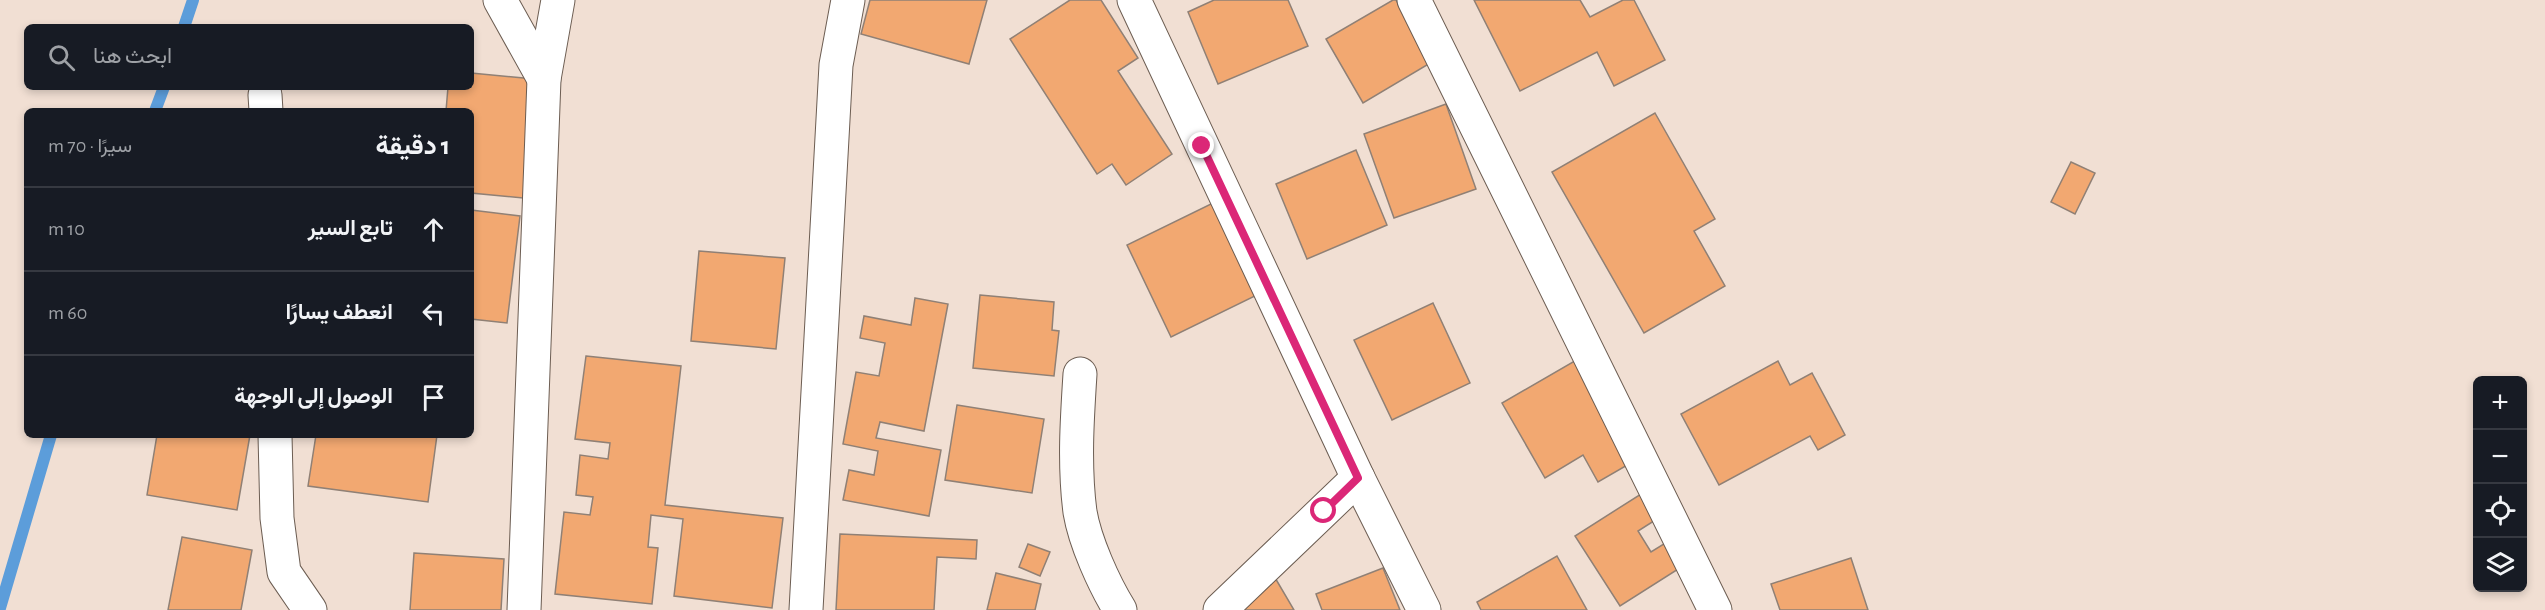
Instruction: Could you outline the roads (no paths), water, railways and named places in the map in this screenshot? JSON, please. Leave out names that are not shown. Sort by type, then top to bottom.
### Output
[{"type":"street","points":[[500,0],[544,79]]},
{"type":"street","points":[[524,610],[544,79],[558,0]]},
{"type":"street","points":[[806,610],[836,65],[848,0]]},
{"type":"street","points":[[1134,0],[1358,478],[1424,610]]},
{"type":"street","points":[[1414,0],[1715,610]]},
{"type":"street","points":[[1080,374],[1075,448],[1081,514],[1103,582],[1120,610]]},
{"type":"street","points":[[275,438],[277,518],[284,572],[310,610]]},
{"type":"street","points":[[1220,610],[1358,478]]},
{"type":"waterway","points":[[185,24],[193,0]]},
{"type":"waterway","points":[[156,108],[163,90]]},
{"type":"waterway","points":[[0,608],[50,438]]}]
